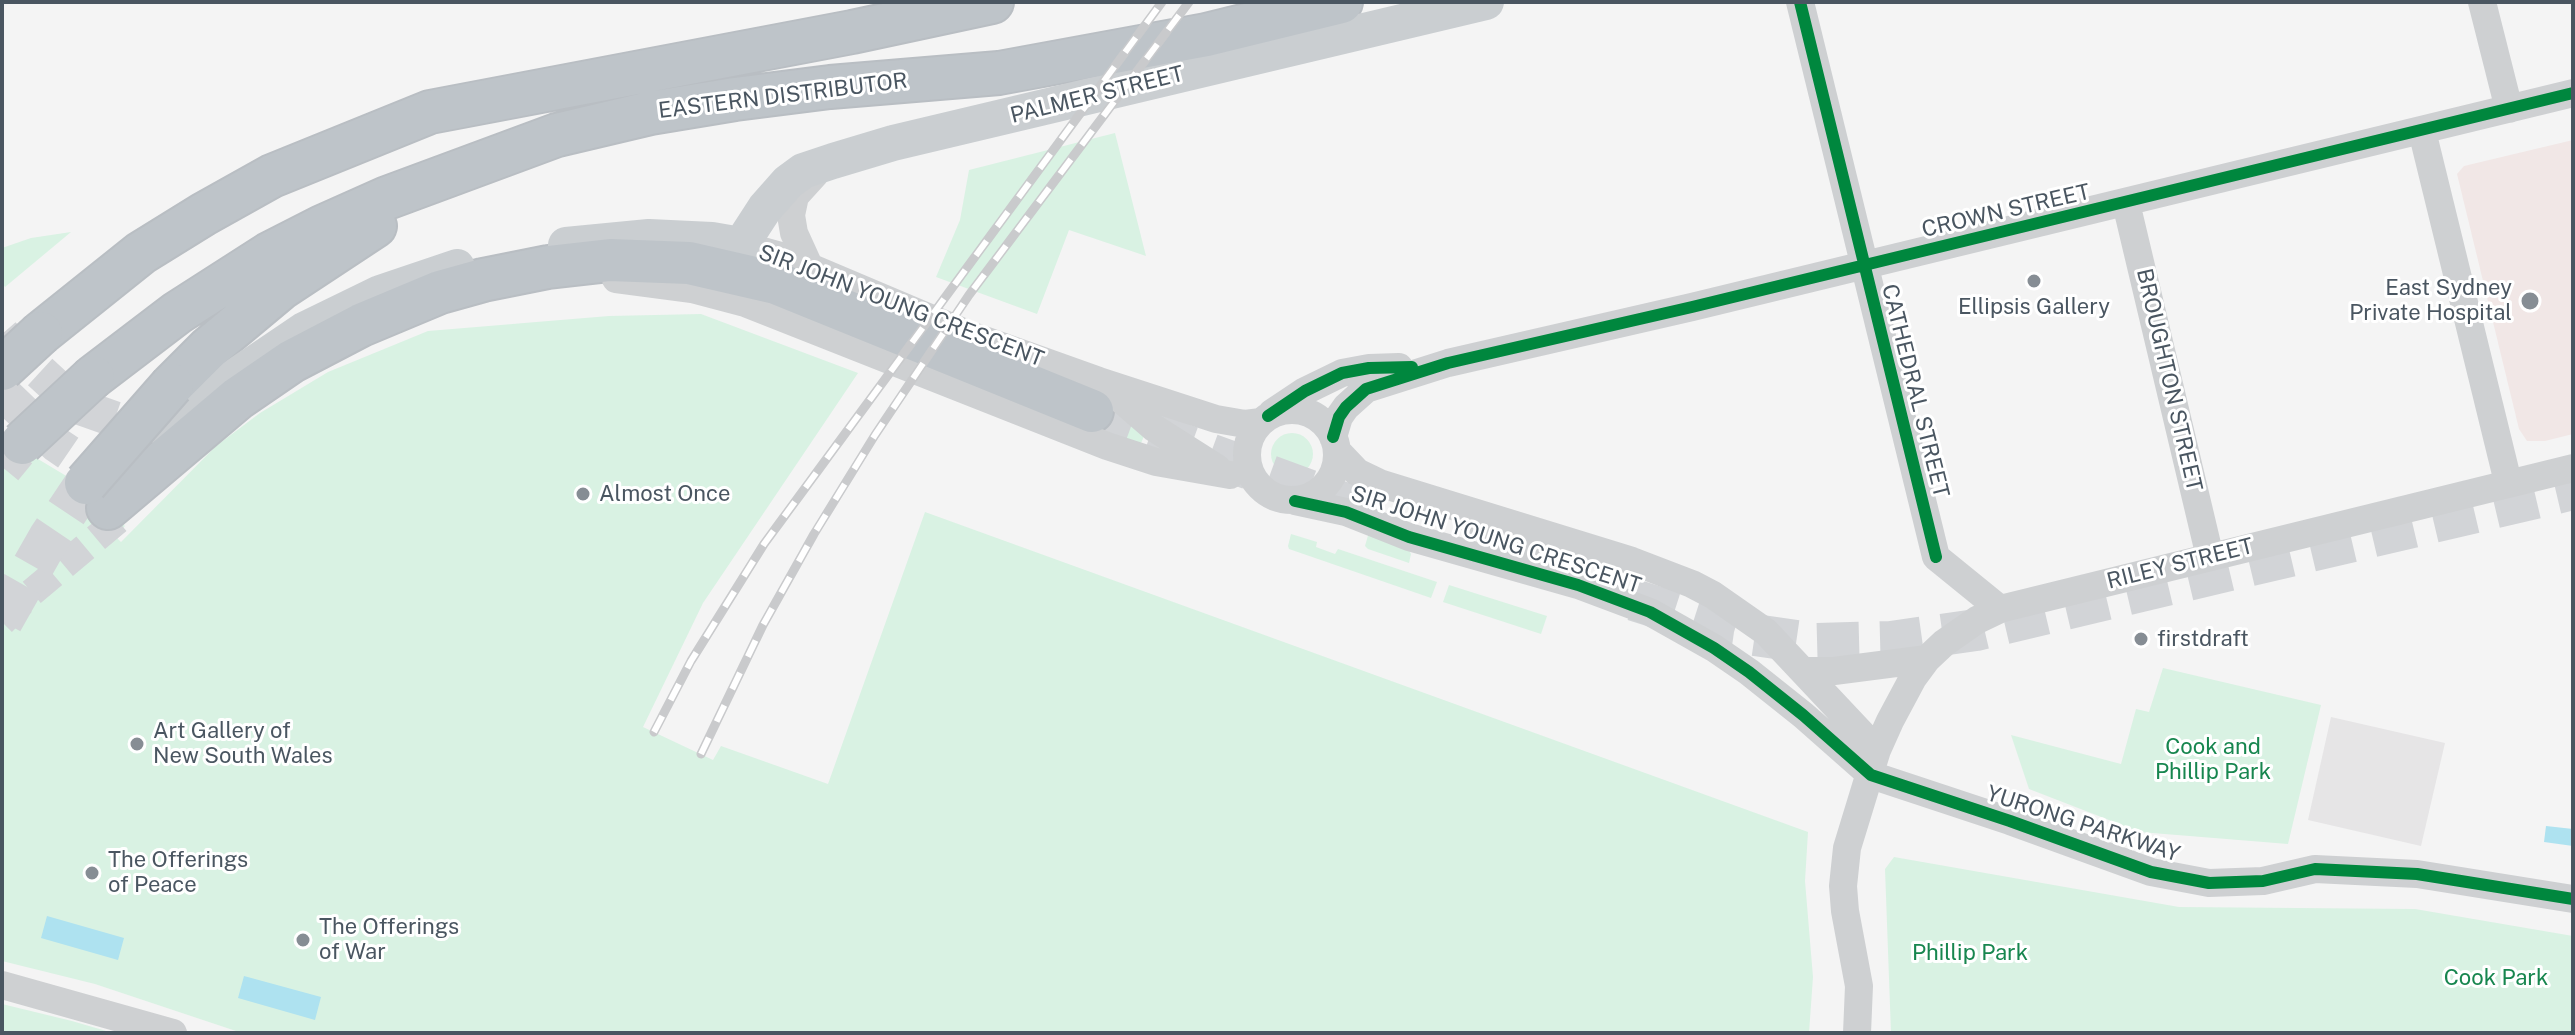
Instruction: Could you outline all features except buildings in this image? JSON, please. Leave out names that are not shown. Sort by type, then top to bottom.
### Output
[{"type":"highway","name":"EASTERN DISTRIBUTOR","points":[[2,369],[41,333],[141,253],[204,214],[272,176],[430,112],[852,32],[992,2]]},
{"type":"highway","name":"EASTERN DISTRIBUTOR","points":[[19,446],[93,377],[177,313],[269,254],[387,198],[557,135],[650,113],[830,87],[999,73],[1206,35],[1341,2]]},
{"type":"highway","points":[[108,488],[179,399],[208,349],[281,288],[471,166]]},
{"type":"highway","points":[[108,488],[292,361],[361,325],[419,300],[483,280],[548,267],[610,260],[689,263],[776,283],[1096,396]]},
{"type":"main road","name":"PALMER STREET","points":[[741,245],[765,208],[788,182],[803,171],[833,161],[893,143],[1486,2]]},
{"type":"main road","name":"SIR JOHN YOUNG CRESCENT","points":[[179,399],[330,316],[394,287],[485,259],[582,242],[649,237],[712,240],[741,245]]},
{"type":"street","name":"CATHEDRAL STREET","points":[[1800,2],[1936,557],[2000,609]]},
{"type":"street","points":[[2482,2],[2509,109]]},
{"type":"street","name":"CROWN STREET","points":[[1335,444],[1339,417],[1366,389],[1448,363],[2126,203],[2573,93]]},
{"type":"street","points":[[2422,131],[2508,482]]},
{"type":"street","points":[[809,266],[794,233],[792,205],[799,189],[833,161]]},
{"type":"street","name":"BROUGHTON STREET","points":[[2126,203],[2210,557]]},
{"type":"street","name":"SIR JOHN YOUNG CRESCENT","points":[[741,245],[809,266],[970,335],[1096,396],[1245,424],[1264,419]]},
{"type":"street","points":[[108,488],[243,413],[305,372],[359,343],[426,314],[522,287],[611,278],[692,289],[745,303],[1107,446],[1156,462],[1230,475]]},
{"type":"street","name":"CROWN STREET","points":[[1264,419],[1305,391],[1342,373],[1369,368],[1448,363]]},
{"type":"street","points":[[1096,396],[1154,428],[1198,458],[1258,485]]},
{"type":"street","points":[[1279,411],[1305,412],[1317,417],[1335,444],[1335,472],[1323,489],[1295,501],[1274,497],[1258,485],[1251,476],[1246,453],[1248,441],[1264,419],[1279,411]]},
{"type":"street","name":"SIR JOHN YOUNG CRESCENT","points":[[1335,444],[1348,465],[1367,478],[1632,561],[1692,584],[1750,619],[1804,671],[1874,763]]},
{"type":"street","name":"RILEY STREET","points":[[1857,1033],[1859,986],[1843,886],[1847,848],[1874,763],[1903,696],[1927,659],[1959,632],[2000,609],[2573,468]]},
{"type":"street","name":"SIR JOHN YOUNG CRESCENT","points":[[1295,501],[1346,512],[1420,541],[1578,585],[1650,612],[1714,648],[1874,763]]},
{"type":"street","points":[[1449,504],[1498,538],[1564,567],[1578,585]]},
{"type":"street","points":[[1804,671],[1834,671],[1927,659]]},
{"type":"street","name":"YURONG PARKWAY","points":[[1874,763],[2010,821],[2151,872],[2209,883],[2263,881],[2315,869],[2417,874],[2573,899]]},
{"type":"street","points":[[2,985],[173,1033]]},
{"type":"shaded area","name":"East Sydney Private Hospital","points":[[2573,140],[2573,434],[2545,441],[2527,441],[2519,429],[2457,174],[2464,166]]},
{"type":"shaded area","points":[[2331,717],[2445,743],[2421,846],[2308,820]]},
{"type":"green space","points":[[1115,133],[1146,256],[1069,230],[1037,314],[936,277],[960,220],[969,170]]},
{"type":"green space","points":[[71,232],[5,287],[2,283],[2,248],[31,238]]},
{"type":"green space","points":[[701,314],[858,373],[703,603],[643,727],[713,760],[721,746],[828,784],[925,512],[1808,832],[1805,881],[1813,977],[1809,1033],[242,1033],[95,984],[2,961],[2,448],[38,459],[78,483],[125,526],[115,536],[121,542],[216,446],[260,413],[328,372],[428,331],[609,316]]},
{"type":"green space","points":[[1097,399],[1147,429],[1139,448],[1086,426]]},
{"type":"green space","points":[[1292,433],[1307,439],[1313,454],[1307,469],[1292,475],[1277,469],[1271,454],[1277,439]]},
{"type":"green space","points":[[1369,532],[1409,550],[1409,563],[1368,549],[1365,546]]},
{"type":"green space","points":[[1291,534],[1317,542],[1316,547],[1335,554],[1338,549],[1437,582],[1431,598],[1289,549]]},
{"type":"green space","points":[[1449,585],[1547,616],[1541,634],[1443,602]]},
{"type":"green space","name":"Cook and Phillip Park","points":[[2163,668],[2321,705],[2288,844],[2140,832],[2029,789],[2011,735],[2121,764],[2136,709],[2149,712]]},
{"type":"green space","name":"Phillip Park","points":[[1894,857],[2179,907],[2415,909],[2573,936],[2573,1033],[1891,1033],[1885,869]]},
{"type":"green space","points":[[2,1004],[72,1021],[113,1033],[2,1033]]},
{"type":"water","points":[[2546,826],[2573,829],[2573,846],[2544,842]]},
{"type":"water","points":[[47,916],[124,938],[118,960],[41,938]]},
{"type":"water","points":[[244,976],[321,997],[315,1020],[238,998]]},
{"type":"tunnel","points":[[2,334],[77,406],[117,420],[158,417]]},
{"type":"tunnel","points":[[2,392],[57,445],[76,458],[111,473]]},
{"type":"tunnel","points":[[1092,411],[1354,507]]},
{"type":"tunnel","points":[[2,467],[16,450]]},
{"type":"tunnel","points":[[2,621],[49,538],[86,483]]},
{"type":"tunnel","points":[[1634,600],[1734,632],[1817,644],[1891,642],[1976,630],[2573,489]]},
{"type":"tunnel","points":[[2,622],[31,593],[119,519]]},
{"type":"railway","points":[[654,732],[691,661],[764,544],[1162,2]]},
{"type":"railway","points":[[701,754],[763,625],[875,435],[969,295],[1189,2]]},
{"type":"cycle path","points":[[1800,2],[1936,557]]},
{"type":"cycle path","points":[[1333,437],[1339,417],[1366,389],[1448,363],[1692,307],[2573,93]]},
{"type":"cycle path","points":[[1268,416],[1305,391],[1342,373],[1369,368],[1412,367]]},
{"type":"cycle path","points":[[1295,501],[1346,512],[1409,537],[1578,585],[1650,612],[1749,672],[1871,775],[2151,872],[2209,883],[2263,881],[2315,869],[2417,874],[2573,899]]},
{"type":"place","name":"Ellipsis Gallery","points":[[2034,281]]},
{"type":"place","name":"East Sydney Private Hospital","points":[[2530,301]]},
{"type":"place","name":"Almost Once","points":[[583,494]]},
{"type":"place","name":"firstdraft","points":[[2141,639]]},
{"type":"place","name":"Art Gallery of New South Wales","points":[[137,744]]},
{"type":"place","name":"The Offerings of Peace","points":[[92,873]]},
{"type":"place","name":"The Offerings of War","points":[[303,940]]},
{"type":"park label","name":"Cook Park","points":[[2496,978]]}]
